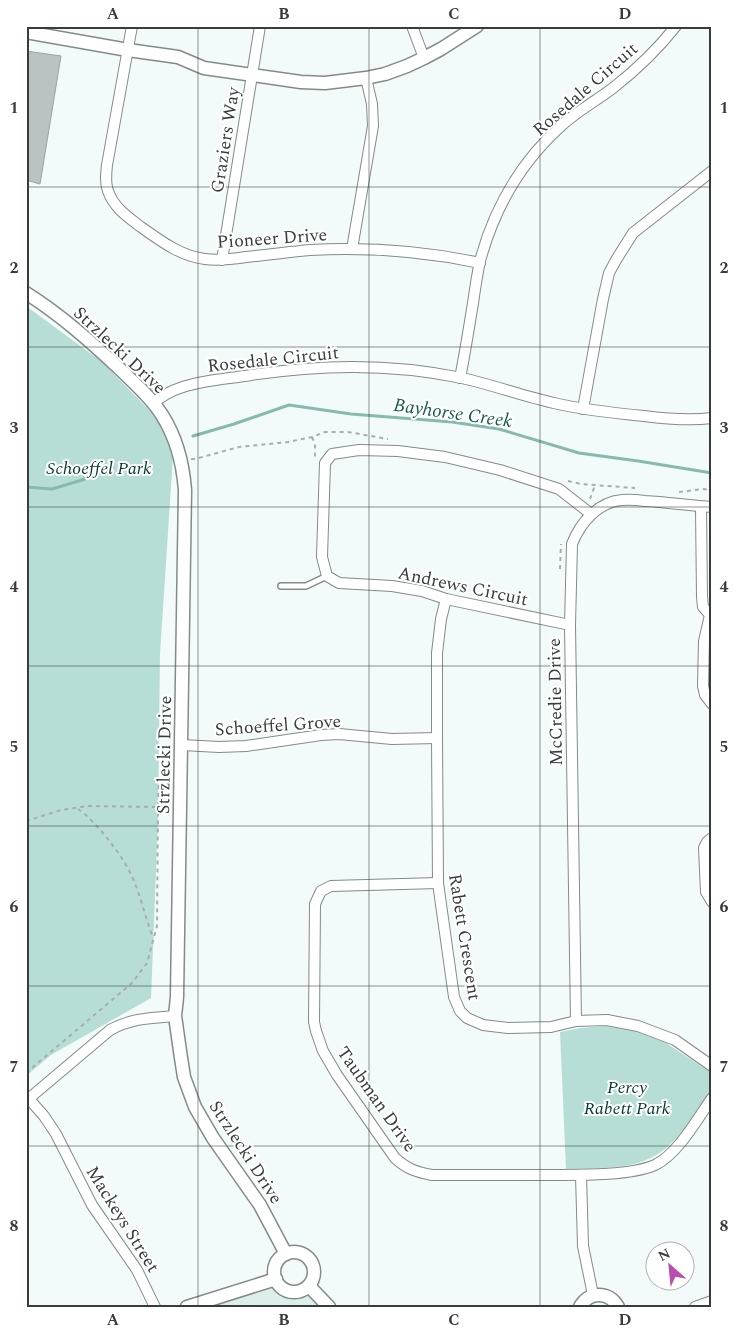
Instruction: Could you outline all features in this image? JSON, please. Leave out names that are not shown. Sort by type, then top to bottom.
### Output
[{"type":"street","name":"Pioneer Drive","points":[[132,26],[107,165],[106,184],[115,204],[122,212],[166,245],[194,257],[222,260],[309,250],[352,249],[449,256],[480,263]]},
{"type":"street","name":"Graziers Way","points":[[222,260],[260,26]]},
{"type":"street","points":[[412,26],[424,58]]},
{"type":"street","points":[[26,32],[178,58],[204,68],[301,82],[325,83],[366,78],[393,71],[424,58],[477,26]]},
{"type":"street","name":"Rosedale Circuit","points":[[460,378],[480,263],[488,235],[498,210],[519,174],[561,126],[633,71],[676,26]]},
{"type":"street","points":[[352,249],[373,126],[372,104],[366,78]]},
{"type":"street","points":[[583,409],[609,273],[633,234],[712,170]]},
{"type":"street","name":"Strzlecki Drive","points":[[26,293],[71,324],[153,402],[162,415],[177,446],[185,483],[182,746],[175,1016],[184,1076],[195,1107],[213,1138],[260,1205],[286,1254]]},
{"type":"street","name":"Rosedale Circuit","points":[[153,402],[180,388],[196,384],[313,367],[338,366],[392,368],[460,378],[583,409],[674,419],[695,420],[712,418]]},
{"type":"street","points":[[327,576],[322,557],[325,463],[332,454],[359,450],[398,451],[445,457],[500,470],[559,489],[591,514]]},
{"type":"street","name":"McCredie Drive","points":[[576,1021],[570,625],[570,554],[572,544],[576,533],[591,514],[621,500],[706,507]]},
{"type":"street","points":[[706,507],[702,597],[703,607],[711,616],[704,641],[703,686],[705,695],[712,704]]},
{"type":"street","name":"Andrews Circuit","points":[[327,576],[339,583],[392,586],[422,591],[446,599],[570,625]]},
{"type":"street","name":"Rabett Crescent","points":[[446,599],[439,630],[437,652],[438,883],[454,997],[460,1010],[467,1018],[483,1025],[508,1028],[551,1027],[576,1021],[607,1020],[638,1026],[674,1040],[712,1066]]},
{"type":"street","name":"Schoeffel Grove","points":[[182,746],[246,746],[339,734],[392,739],[437,738]]},
{"type":"street","points":[[712,838],[706,842],[704,848],[706,892],[712,902]]},
{"type":"street","name":"Taubman Drive","points":[[438,883],[331,886],[321,891],[315,904],[314,1022],[322,1051],[395,1158],[406,1168],[432,1176],[582,1175],[637,1170],[656,1164],[671,1153],[686,1137],[712,1098]]},
{"type":"street","points":[[28,1100],[110,1030],[133,1020],[175,1016]]},
{"type":"street","name":"Mackeys Street","points":[[28,1100],[44,1116],[56,1134],[92,1206],[132,1263],[155,1307]]},
{"type":"street","points":[[582,1175],[583,1246],[593,1295]]},
{"type":"street","points":[[301,1253],[309,1258],[312,1263],[314,1272],[312,1282],[300,1291],[292,1292],[284,1289],[276,1280],[276,1265],[286,1254],[301,1253]]},
{"type":"street","points":[[194,1306],[276,1280]]},
{"type":"street","points":[[309,1286],[329,1307]]},
{"type":"street","points":[[580,1307],[584,1300],[598,1294],[608,1296],[618,1307]]},
{"type":"street","points":[[695,1307],[712,1301]]},
{"type":"lane","points":[[281,586],[306,586],[327,576]]},
{"type":"path","points":[[189,456],[195,459],[239,447],[288,442],[312,437],[315,444],[315,458],[325,463]]},
{"type":"path","points":[[589,502],[595,485]]},
{"type":"path","points":[[26,1073],[132,983],[147,964],[157,926],[158,775],[181,775]]},
{"type":"path","points":[[26,821],[61,810],[88,806],[158,807]]},
{"type":"path","points":[[77,808],[100,830],[127,867],[137,889],[153,938]]},
{"type":"shaded area","points":[[278,1283],[283,1289],[292,1292],[304,1289],[329,1307],[198,1307]]},
{"type":"green space","name":"Schoeffel Park","points":[[26,306],[101,361],[158,419],[173,456],[160,654],[158,820],[151,998],[51,1055],[26,1076]]},
{"type":"green space","points":[[712,634],[712,697],[707,689],[708,643]]},
{"type":"green space","name":"Percy Rabett Park","points":[[606,1026],[638,1032],[666,1043],[712,1073],[712,1088],[707,1098],[679,1135],[666,1148],[652,1157],[638,1163],[623,1166],[566,1169],[560,1032]]},
{"type":"building","points":[[26,51],[61,56],[40,184],[26,180]]},
{"type":"waterway","name":"Bayhorse Creek","points":[[193,436],[289,405],[351,414],[452,422],[499,429],[579,453],[712,473]]},
{"type":"waterway","name":"Bayhorse Creek","points":[[26,487],[52,489],[82,480],[113,467]]}]
